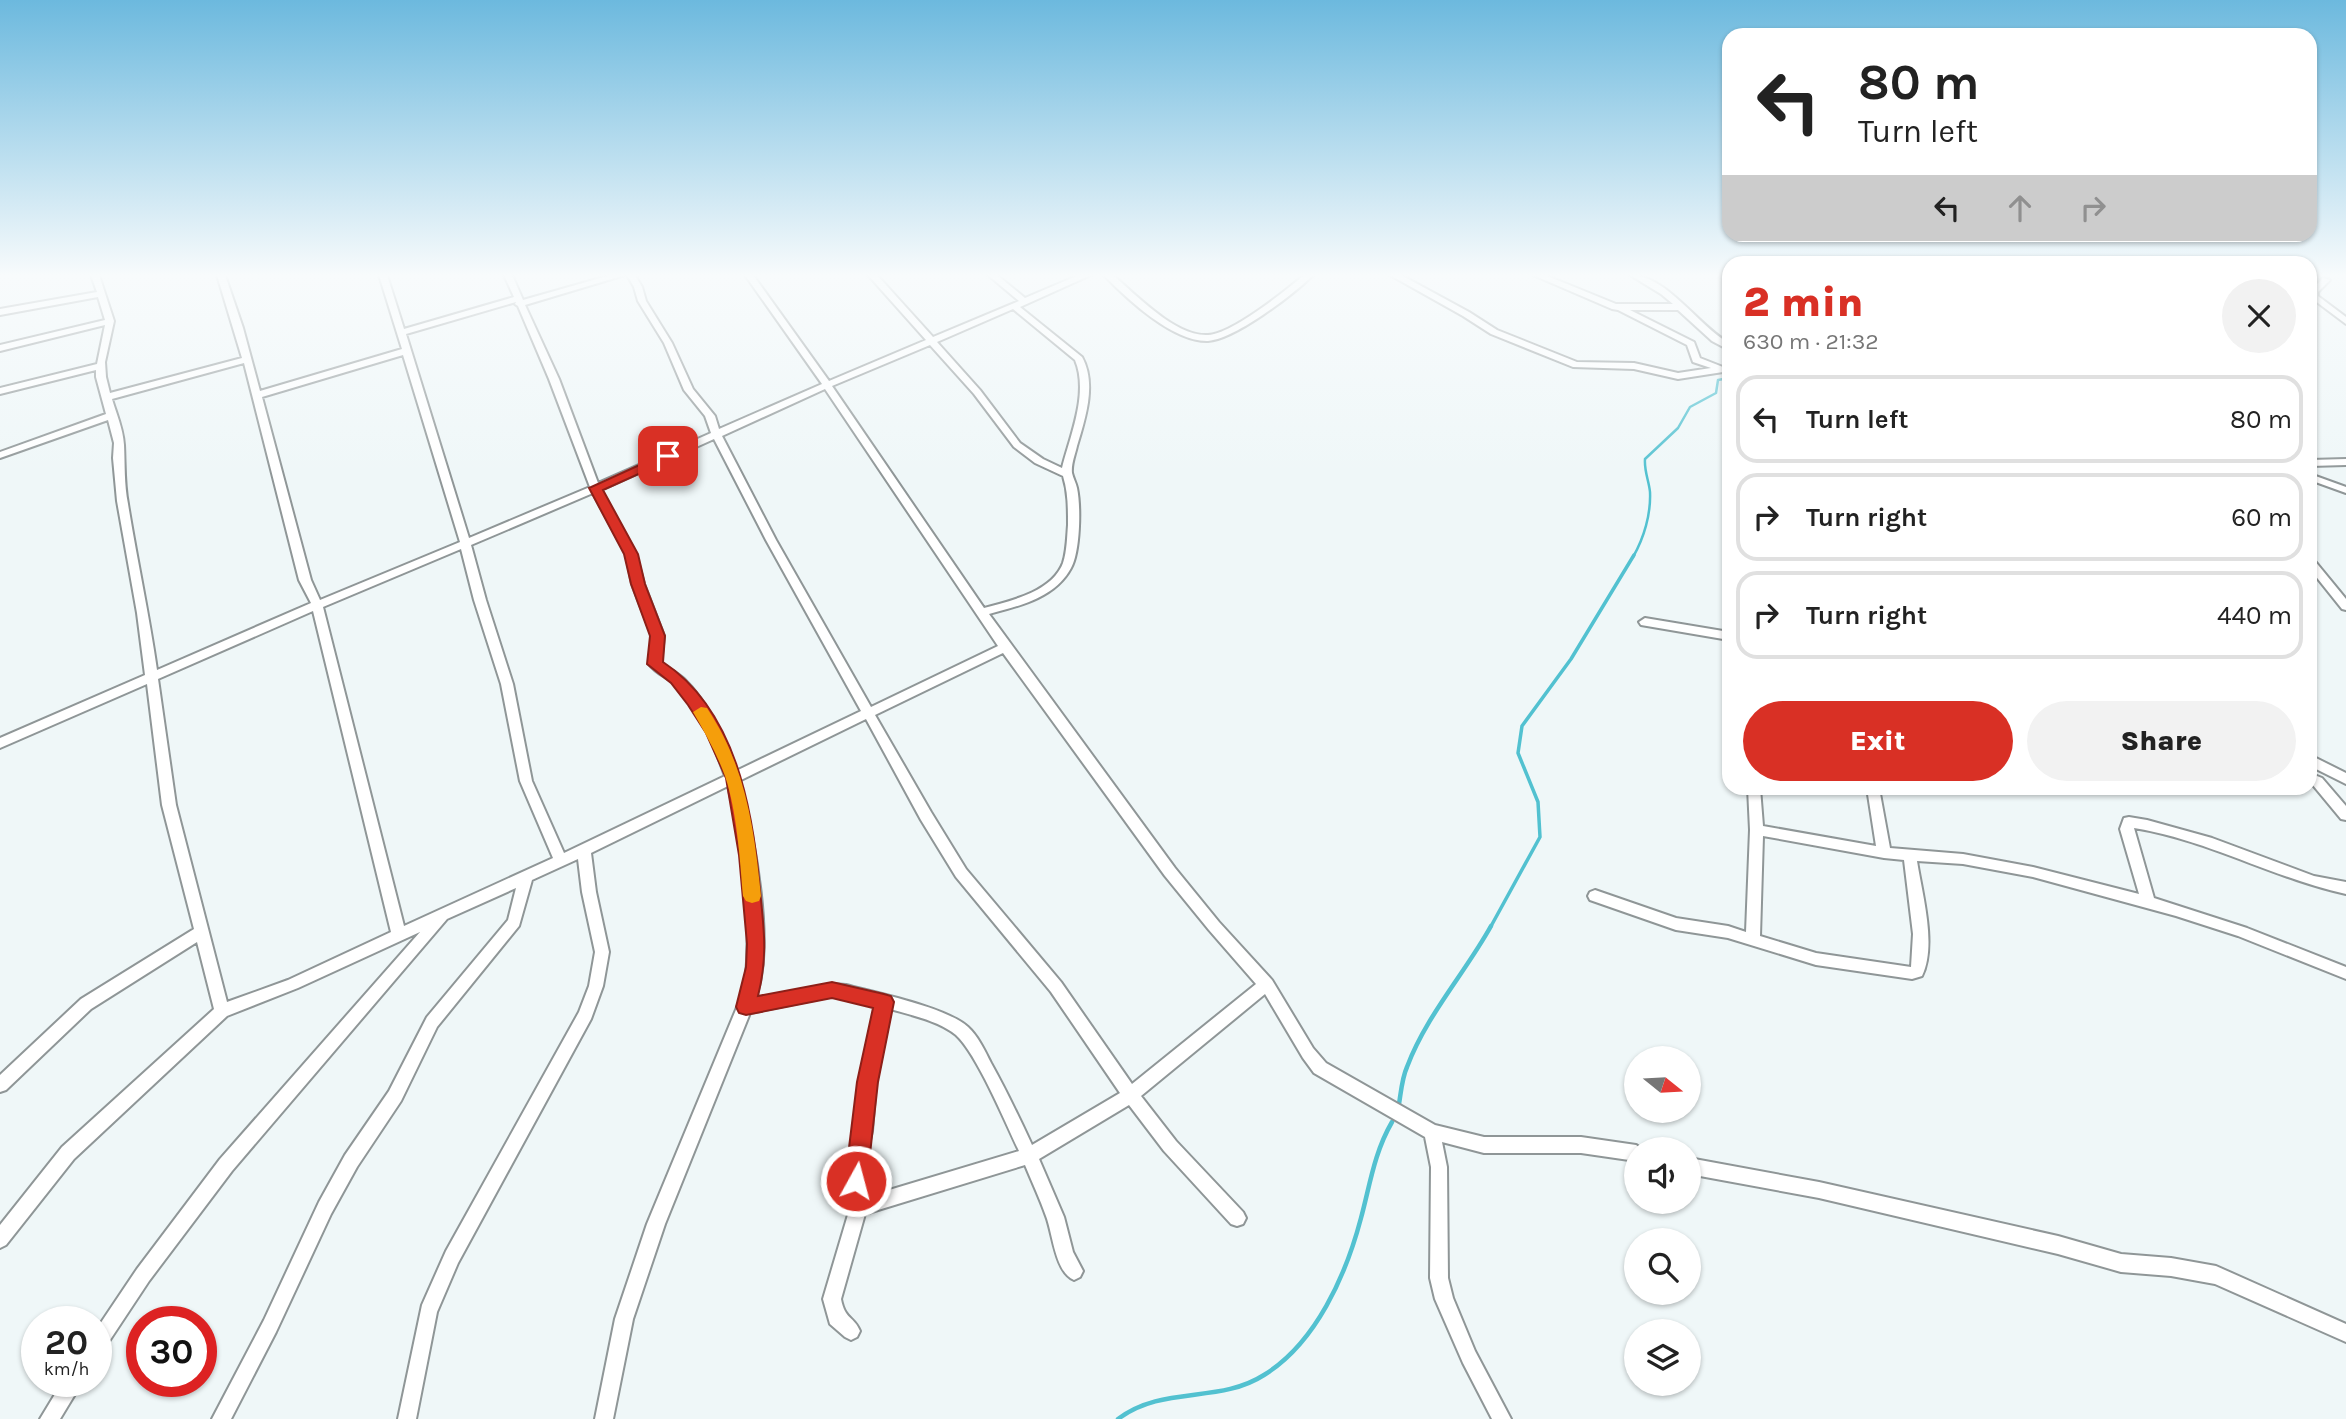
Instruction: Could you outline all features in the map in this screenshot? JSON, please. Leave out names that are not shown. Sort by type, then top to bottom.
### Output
[{"type":"street","points":[[0,348],[28,341]]},
{"type":"street","points":[[106,341],[101,366],[119,443],[122,501],[170,806],[222,1011]]},
{"type":"street","points":[[241,341],[305,580],[317,605],[399,936]]},
{"type":"street","points":[[403,341],[510,695],[526,781],[560,860]]},
{"type":"street","points":[[537,341],[554,379],[595,488],[631,554],[638,584],[658,636],[655,664],[677,679],[694,701],[714,731],[734,778],[748,855],[756,944],[756,967],[746,1007],[644,1259],[624,1318],[604,1419]]},
{"type":"street","points":[[667,341],[689,390],[710,416],[716,434],[868,713],[961,873],[1056,987],[1131,1095],[1171,1146],[1237,1218]]},
{"type":"street","points":[[796,341],[1005,647],[1164,865],[1213,926],[1267,984],[1308,1054],[1320,1068],[1432,1132],[1484,1145],[1581,1145],[1624,1151]]},
{"type":"street","points":[[0,743],[317,605],[466,544],[827,385],[934,341]]},
{"type":"street","points":[[983,612],[1028,600],[1066,569],[1070,554],[1073,505],[1067,474],[1082,403],[1083,366],[1060,341]]},
{"type":"street","points":[[1517,341],[1576,365],[1634,366],[1678,376],[1722,371]]},
{"type":"street","points":[[1686,341],[1691,344],[1696,360],[1722,370]]},
{"type":"street","points":[[930,343],[977,392],[1017,445],[1039,461],[1067,474]]},
{"type":"street","points":[[257,394],[406,351]]},
{"type":"street","points":[[107,397],[247,359]]},
{"type":"street","points":[[0,391],[101,366]]},
{"type":"street","points":[[0,455],[113,415]]},
{"type":"street","points":[[2317,463],[2346,462]]},
{"type":"street","points":[[2317,480],[2346,490]]},
{"type":"street","points":[[2317,571],[2346,606]]},
{"type":"street","points":[[1645,622],[1722,635]]},
{"type":"street","points":[[0,1239],[68,1153],[222,1011],[293,984],[584,850],[1005,647]]},
{"type":"street","points":[[2317,764],[2346,781]]},
{"type":"street","points":[[2317,781],[2346,781]]},
{"type":"street","points":[[2317,784],[2346,816]]},
{"type":"street","points":[[1753,938],[1757,830],[1754,795]]},
{"type":"street","points":[[1874,795],[1884,853]]},
{"type":"street","points":[[2148,902],[2127,829],[2129,822],[2212,843],[2313,881],[2346,888]]},
{"type":"street","points":[[1757,830],[1910,857],[1962,859],[2011,867],[2148,902],[2242,932],[2346,973]]},
{"type":"street","points":[[407,1419],[428,1311],[446,1270],[586,1014],[596,986],[601,966],[602,942],[589,892],[584,850]]},
{"type":"street","points":[[1595,896],[1676,924],[1753,938],[1828,962],[1912,973],[1917,972],[1921,963],[1920,932],[1910,857]]},
{"type":"street","points":[[221,1419],[351,1161],[395,1096],[432,1022],[514,922],[526,876]]},
{"type":"street","points":[[112,1322],[143,1275],[226,1165],[446,913]]},
{"type":"street","points":[[0,1085],[86,1004],[201,932]]},
{"type":"street","points":[[858,1208],[1028,1156],[1131,1095],[1267,984]]},
{"type":"street","points":[[746,1007],[832,990],[943,1020],[962,1031],[969,1038],[1028,1156],[1056,1218],[1064,1255],[1074,1271]]},
{"type":"street","points":[[851,1331],[836,1318],[832,1299],[858,1208],[857,1162],[864,1131],[868,1082],[884,1002]]},
{"type":"street","points":[[1432,1132],[1439,1167],[1439,1278],[1444,1298],[1469,1357],[1503,1419]]},
{"type":"street","points":[[1701,1168],[1819,1190],[2058,1245],[2121,1263],[2171,1266],[2217,1275],[2346,1333]]},
{"type":"street","points":[[49,1419],[63,1397]]},
{"type":"waterway","points":[[1634,555],[1643,534],[1649,509],[1650,492],[1645,459],[1678,428],[1690,407],[1716,393],[1718,380],[1722,379]]},
{"type":"waterway","points":[[1490,928],[1540,837],[1538,802],[1518,753],[1522,726],[1571,659],[1634,555]]},
{"type":"waterway","points":[[1399,1104],[1404,1076],[1424,1030],[1491,926]]},
{"type":"waterway","points":[[1118,1419],[1153,1402],[1247,1384],[1264,1375],[1299,1345],[1326,1306],[1347,1262],[1377,1157],[1392,1122]]},
{"type":"slow traffic","points":[[701,712],[714,731],[734,778],[748,855],[752,896]]},
{"type":"route","points":[[668,456],[595,488],[631,554],[638,584],[658,636],[655,664],[677,679],[694,701],[714,731],[734,778],[748,855],[756,944],[756,967],[746,1007],[832,990],[846,991],[884,1002],[871,1062],[856,1181]]}]
